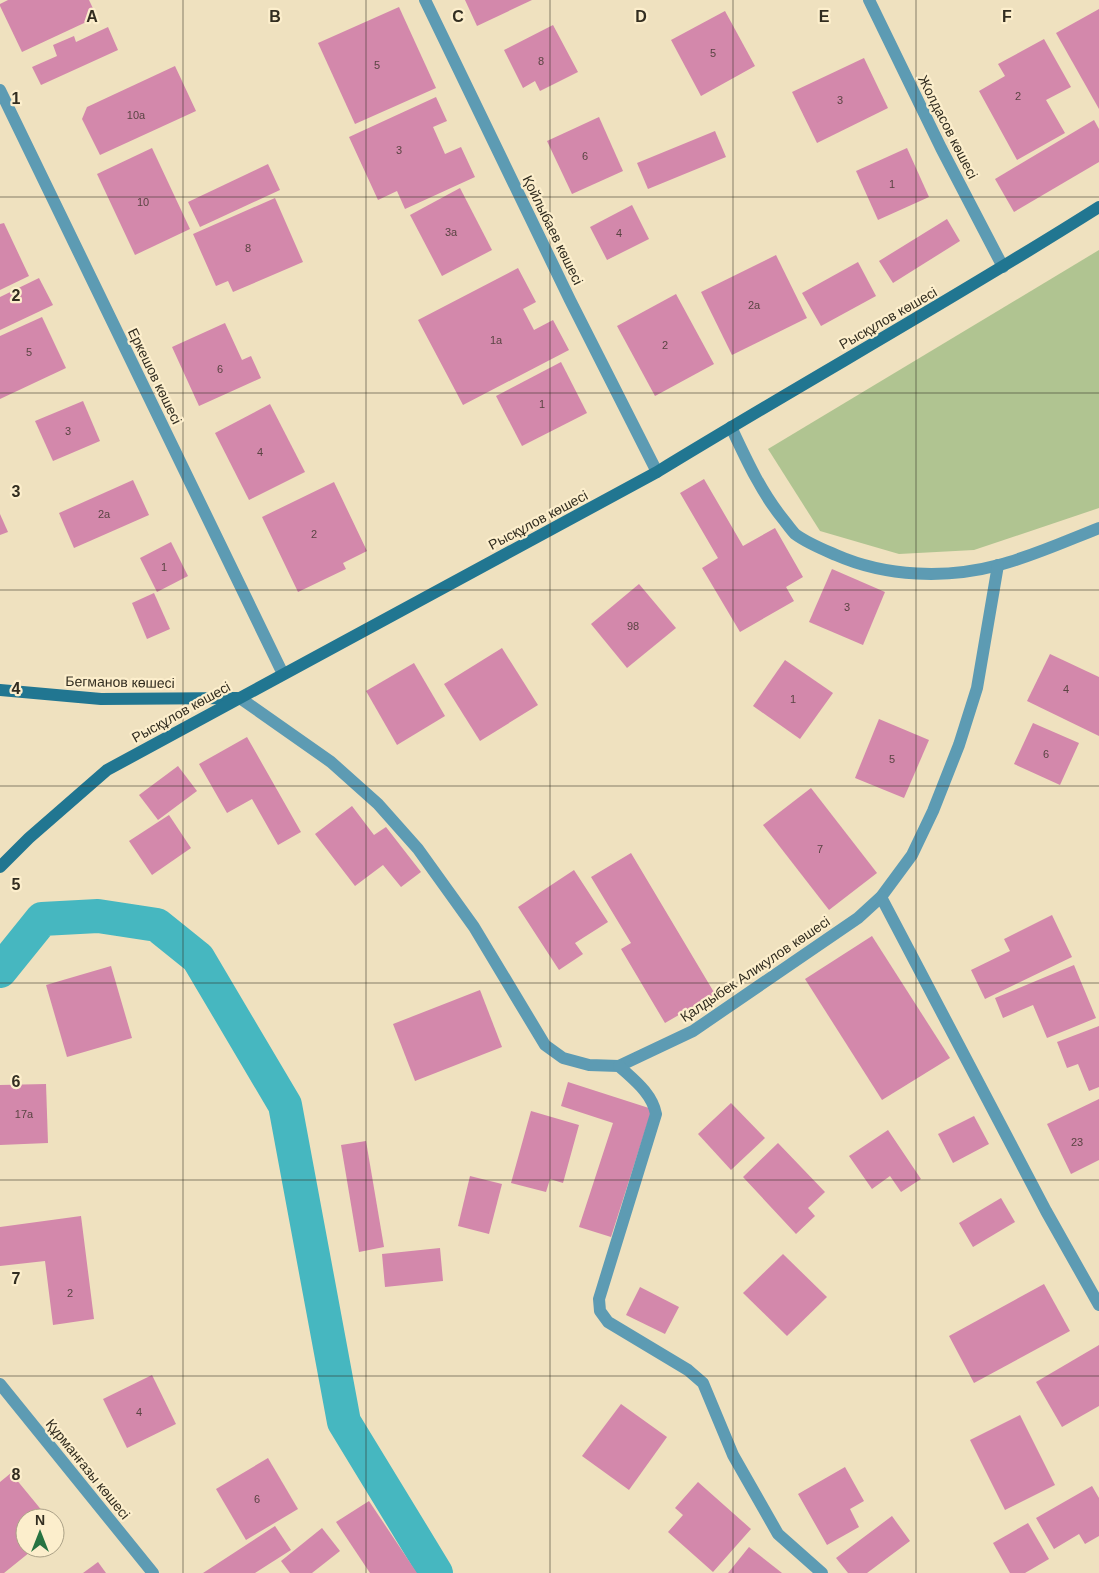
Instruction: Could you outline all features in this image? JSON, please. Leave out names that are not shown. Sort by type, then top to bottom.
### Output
[{"type":"main road","name":"Рысқұлов көшесі","points":[[0,867],[28,838],[106,770],[658,472],[1003,267],[1099,207]]},
{"type":"main road","name":"Бегманов көшесі","points":[[0,690],[101,699],[240,698]]},
{"type":"street","name":"Қойлыбаев көшесі","points":[[425,0],[570,300],[658,472]]},
{"type":"street","name":"Жолдасов көшесі","points":[[869,0],[941,148],[1003,267]]},
{"type":"street","name":"Еркешов көшесі","points":[[0,90],[283,674]]},
{"type":"street","points":[[731,427],[754,475],[776,510],[795,533],[819,547],[852,562],[878,569],[922,575],[954,572],[998,565],[1037,553],[1099,528]]},
{"type":"street","name":"Қалдыбек Аликулов көшесі","points":[[240,698],[331,762],[378,804],[412,843],[474,927],[545,1045],[563,1058],[589,1064],[619,1066],[693,1031],[858,918],[881,897],[912,855],[933,811],[959,745],[977,688],[998,565]]},
{"type":"street","points":[[881,897],[1046,1211],[1099,1304]]},
{"type":"street","points":[[619,1066],[641,1087],[654,1103],[656,1114],[599,1299],[600,1311],[608,1322],[688,1370],[703,1383],[733,1455],[778,1534],[822,1573]]},
{"type":"street","name":"Құрманғазы көшесі","points":[[0,1384],[153,1573]]},
{"type":"green space","points":[[1099,250],[1099,508],[974,550],[899,554],[820,531],[768,449]]},
{"type":"building","points":[[8,0],[89,0],[97,17],[22,52],[0,6],[0,4]]},
{"type":"building","points":[[465,0],[532,0],[477,26]]},
{"type":"building","points":[[399,7],[436,88],[355,124],[318,43]]},
{"type":"building","points":[[1099,9],[1099,109],[1056,33]]},
{"type":"building","points":[[725,11],[755,66],[701,96],[671,40]]},
{"type":"building","points":[[553,25],[578,72],[540,91],[535,81],[523,88],[504,50]]},
{"type":"building","points":[[108,27],[118,50],[41,85],[32,67],[57,56],[53,45],[74,36],[76,42]]},
{"type":"building","points":[[1044,39],[1071,87],[1046,100],[1065,133],[1017,160],[979,91],[1005,76],[998,64]]},
{"type":"building","points":[[864,58],[888,108],[817,143],[792,92]]},
{"type":"building","points":[[175,66],[196,111],[100,155],[82,119],[87,107]]},
{"type":"building","points":[[436,97],[447,121],[433,127],[445,154],[461,147],[475,177],[405,209],[397,191],[378,200],[349,137]]},
{"type":"building","points":[[599,117],[623,171],[572,194],[547,141]]},
{"type":"building","points":[[1094,120],[1099,129],[1099,162],[1014,212],[995,179]]},
{"type":"building","points":[[715,131],[726,157],[648,189],[637,163]]},
{"type":"building","points":[[152,148],[190,229],[135,255],[97,174]]},
{"type":"building","points":[[907,148],[929,197],[878,220],[856,171]]},
{"type":"building","points":[[268,164],[280,190],[200,227],[188,202]]},
{"type":"building","points":[[460,188],[492,250],[442,276],[410,215]]},
{"type":"building","points":[[275,198],[303,262],[233,292],[228,281],[216,286],[193,234]]},
{"type":"building","points":[[632,205],[649,239],[607,260],[590,227]]},
{"type":"building","points":[[947,219],[960,241],[893,283],[879,261]]},
{"type":"building","points":[[4,223],[29,276],[0,290],[0,224]]},
{"type":"building","points":[[776,255],[807,318],[732,355],[701,292]]},
{"type":"building","points":[[858,262],[876,296],[821,326],[802,293]]},
{"type":"building","points":[[518,268],[536,302],[523,309],[534,330],[553,320],[569,350],[463,405],[418,320]]},
{"type":"building","points":[[39,278],[53,305],[0,330],[0,297]]},
{"type":"building","points":[[676,294],[714,364],[655,396],[617,326]]},
{"type":"building","points":[[42,317],[66,368],[0,399],[0,336]]},
{"type":"building","points":[[225,323],[242,360],[251,356],[261,378],[199,406],[172,347]]},
{"type":"building","points":[[561,362],[587,413],[522,446],[496,396]]},
{"type":"building","points":[[83,401],[100,441],[53,461],[35,421]]},
{"type":"building","points":[[270,404],[305,472],[249,500],[215,433]]},
{"type":"building","points":[[704,479],[743,546],[775,528],[803,577],[786,587],[794,601],[740,632],[702,568],[718,558],[680,493]]},
{"type":"building","points":[[133,480],[149,515],[74,548],[59,513]]},
{"type":"building","points":[[334,482],[367,551],[343,563],[346,569],[298,592],[262,517]]},
{"type":"building","points":[[0,514],[8,532],[0,535]]},
{"type":"building","points":[[171,542],[188,576],[157,592],[140,558]]},
{"type":"building","points":[[832,569],[885,592],[863,645],[809,622]]},
{"type":"building","points":[[639,584],[676,628],[627,668],[591,624]]},
{"type":"building","points":[[154,593],[170,629],[147,639],[132,603]]},
{"type":"building","points":[[502,648],[538,705],[480,741],[444,684]]},
{"type":"building","points":[[1050,654],[1099,677],[1099,736],[1027,701]]},
{"type":"building","points":[[785,660],[833,693],[800,739],[753,706]]},
{"type":"building","points":[[414,663],[445,716],[397,745],[366,691]]},
{"type":"building","points":[[879,719],[929,740],[904,798],[855,778]]},
{"type":"building","points":[[1033,723],[1079,743],[1060,785],[1014,764]]},
{"type":"building","points":[[247,737],[301,832],[278,845],[252,799],[227,813],[199,764]]},
{"type":"building","points":[[178,766],[197,791],[158,820],[139,795]]},
{"type":"building","points":[[811,788],[877,873],[829,910],[763,825]]},
{"type":"building","points":[[352,806],[374,835],[386,827],[421,872],[401,887],[383,865],[355,886],[315,834]]},
{"type":"building","points":[[169,815],[191,848],[152,875],[129,841]]},
{"type":"building","points":[[631,853],[715,994],[665,1023],[621,949],[631,943],[591,877]]},
{"type":"building","points":[[574,870],[608,922],[575,943],[583,954],[559,970],[518,907]]},
{"type":"building","points":[[1052,915],[1072,957],[985,999],[971,970],[1010,951],[1004,939]]},
{"type":"building","points":[[872,936],[950,1058],[882,1100],[805,979]]},
{"type":"building","points":[[1074,965],[1096,1018],[1047,1038],[1033,1005],[1003,1018],[995,998]]},
{"type":"building","points":[[111,966],[132,1038],[67,1057],[46,985]]},
{"type":"building","points":[[480,990],[502,1047],[415,1081],[393,1024]]},
{"type":"building","points":[[1099,1026],[1099,1087],[1089,1091],[1078,1064],[1067,1068],[1057,1042]]},
{"type":"building","points":[[568,1082],[652,1109],[611,1237],[579,1227],[613,1123],[561,1106]]},
{"type":"building","points":[[46,1084],[48,1143],[0,1145],[0,1085]]},
{"type":"building","points":[[1099,1099],[1099,1160],[1071,1174],[1047,1124]]},
{"type":"building","points":[[731,1103],[765,1138],[731,1170],[698,1134]]},
{"type":"building","points":[[531,1111],[579,1125],[563,1183],[550,1179],[546,1192],[511,1183]]},
{"type":"building","points":[[974,1116],[989,1144],[953,1163],[938,1134]]},
{"type":"building","points":[[888,1130],[921,1179],[901,1192],[890,1176],[872,1189],[849,1156]]},
{"type":"building","points":[[366,1141],[384,1247],[359,1252],[341,1145]]},
{"type":"building","points":[[778,1143],[825,1192],[808,1208],[815,1216],[796,1234],[743,1177]]},
{"type":"building","points":[[470,1176],[502,1184],[489,1234],[458,1226]]},
{"type":"building","points":[[1001,1198],[1015,1222],[973,1247],[959,1223]]},
{"type":"building","points":[[81,1216],[94,1319],[53,1325],[45,1261],[0,1266],[0,1227]]},
{"type":"building","points":[[440,1248],[443,1281],[385,1287],[382,1254]]},
{"type":"building","points":[[783,1254],[827,1297],[787,1336],[743,1293]]},
{"type":"building","points":[[1044,1284],[1070,1331],[974,1383],[949,1336]]},
{"type":"building","points":[[640,1287],[679,1307],[665,1334],[626,1315]]},
{"type":"building","points":[[1099,1345],[1099,1406],[1062,1427],[1036,1382]]},
{"type":"building","points":[[152,1375],[176,1424],[127,1448],[103,1399]]},
{"type":"building","points":[[621,1404],[667,1437],[629,1490],[582,1456]]},
{"type":"building","points":[[1020,1415],[1055,1485],[1005,1510],[970,1440]]},
{"type":"building","points":[[268,1458],[298,1509],[246,1540],[216,1489]]},
{"type":"building","points":[[845,1467],[864,1501],[850,1509],[859,1527],[827,1545],[798,1494]]},
{"type":"building","points":[[11,1473],[40,1508],[15,1508],[15,1558],[23,1558],[4,1573],[0,1573],[0,1482]]},
{"type":"building","points":[[698,1482],[751,1529],[713,1572],[668,1532],[683,1515],[675,1508]]},
{"type":"building","points":[[1092,1486],[1099,1498],[1099,1536],[1085,1544],[1079,1534],[1054,1549],[1036,1518]]},
{"type":"building","points":[[369,1501],[417,1573],[370,1573],[336,1522]]},
{"type":"building","points":[[892,1516],[910,1541],[867,1573],[848,1573],[836,1558]]},
{"type":"building","points":[[1028,1523],[1049,1559],[1025,1573],[1010,1573],[993,1543]]},
{"type":"building","points":[[275,1526],[291,1550],[255,1573],[203,1573]]},
{"type":"building","points":[[322,1528],[340,1551],[312,1573],[290,1573],[281,1561]]},
{"type":"building","points":[[749,1547],[782,1573],[728,1573]]},
{"type":"building","points":[[98,1562],[106,1573],[83,1573]]},
{"type":"waterway","points":[[0,971],[42,919],[98,916],[157,925],[198,958],[285,1105],[344,1422],[436,1573]]}]
